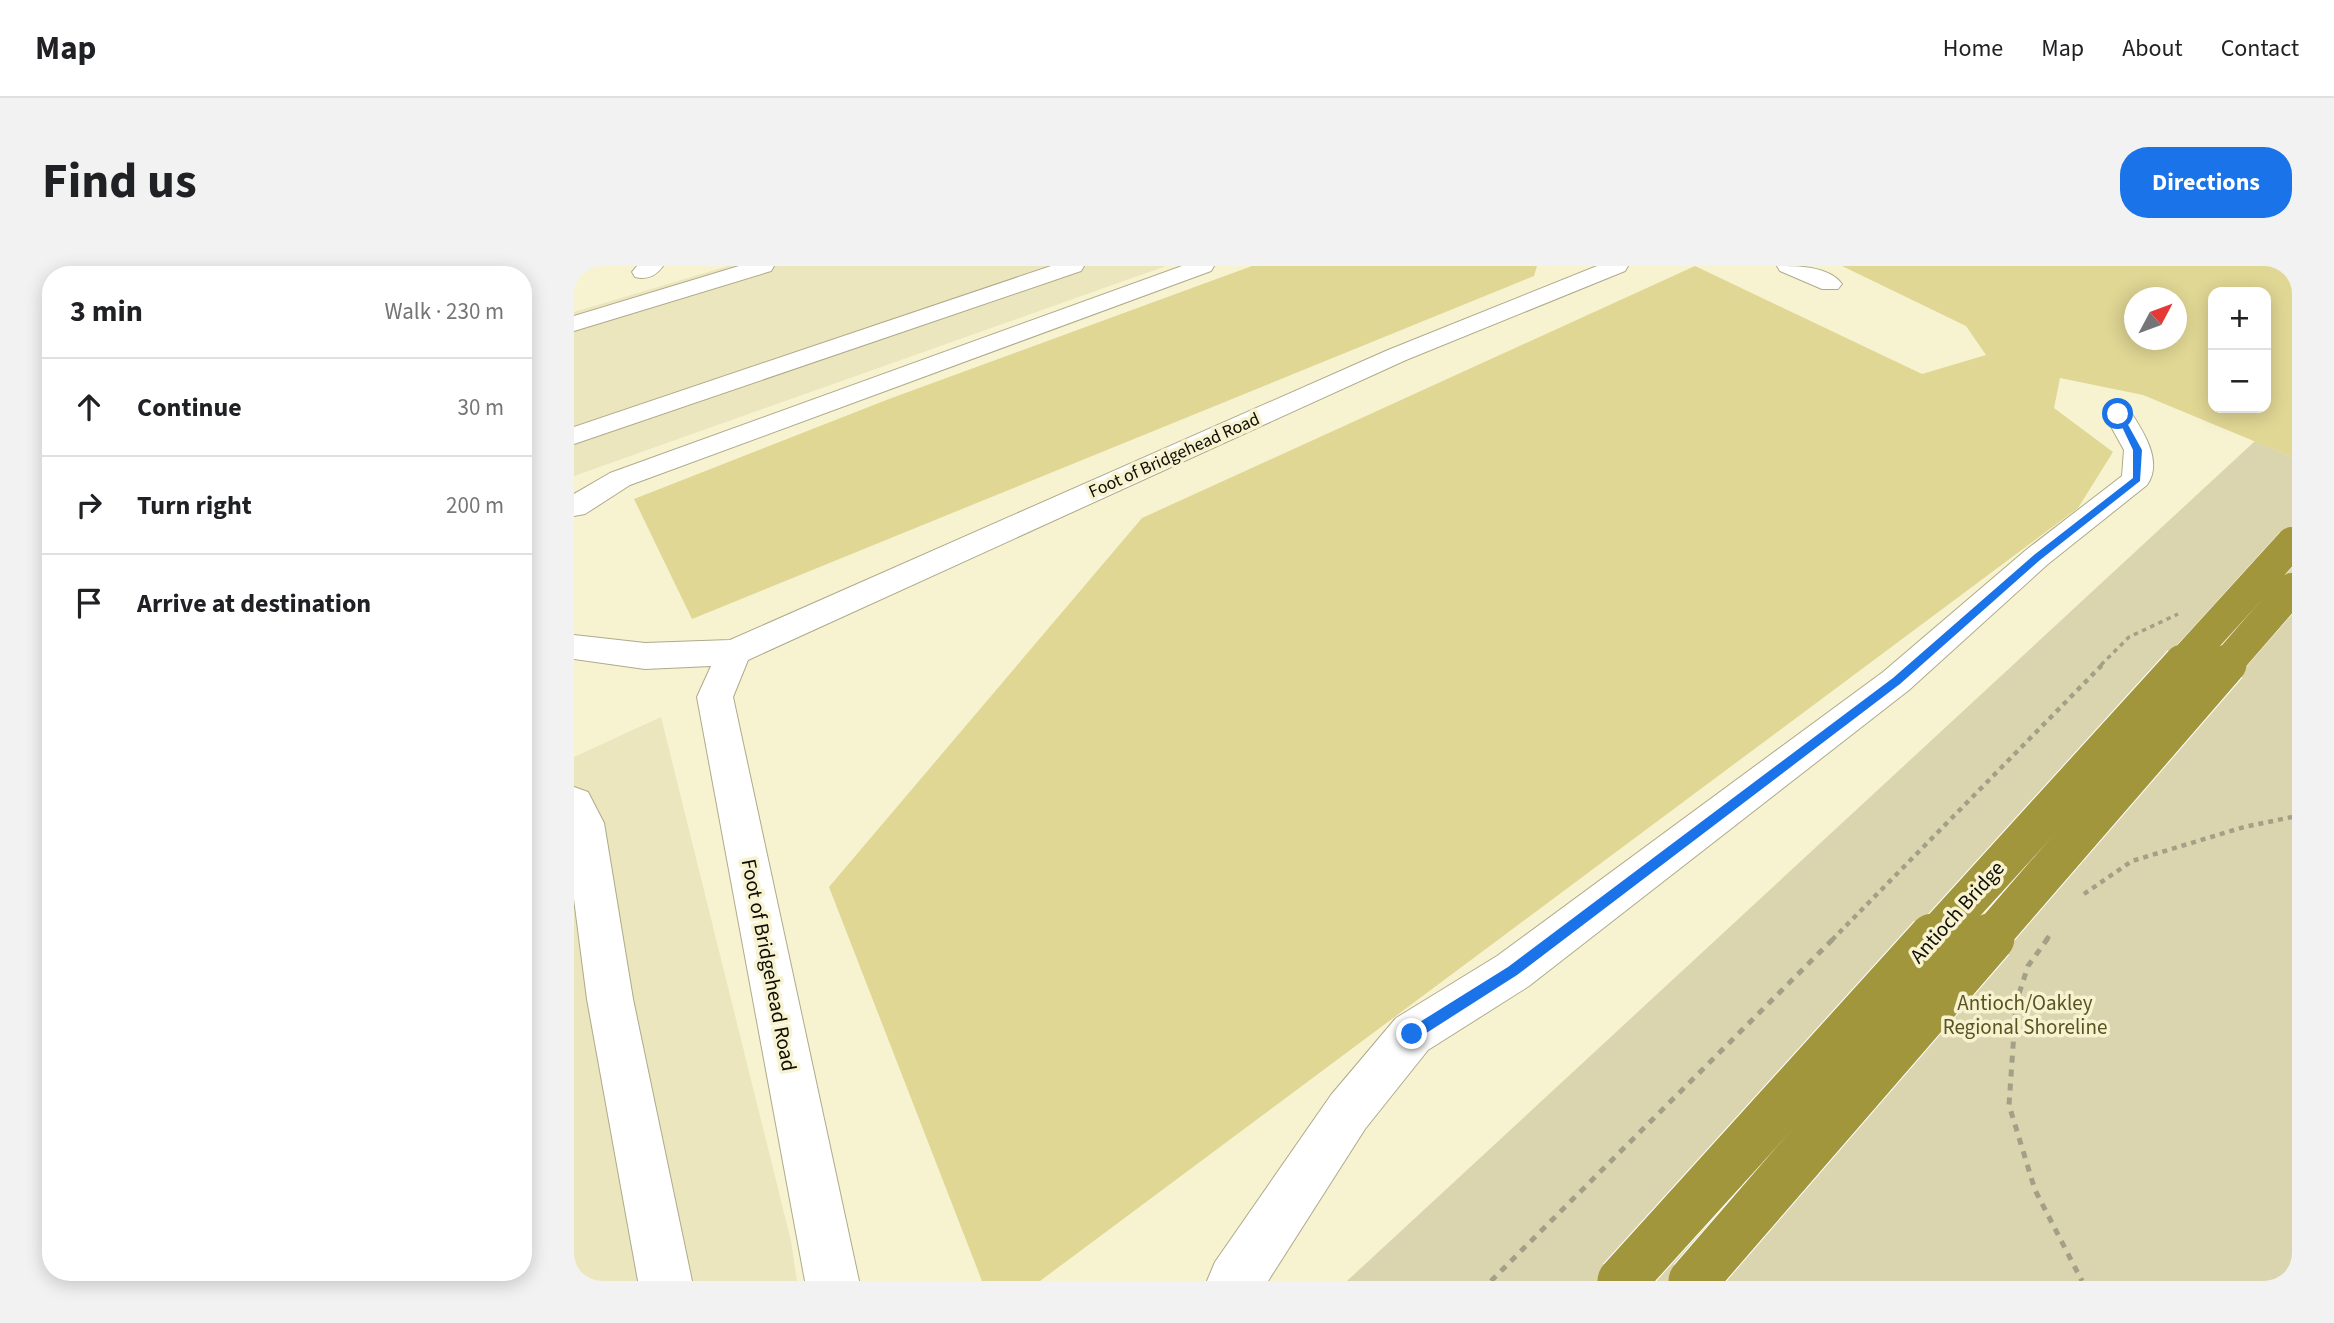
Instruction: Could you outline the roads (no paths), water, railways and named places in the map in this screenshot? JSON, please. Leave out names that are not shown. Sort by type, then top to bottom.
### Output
[{"type":"highway","name":"Antioch Bridge","points":[[1622,1281],[2292,543]]},
{"type":"highway","name":"Antioch Bridge","points":[[1693,1281],[2292,589]]},
{"type":"lane","points":[[574,324],[763,266]]},
{"type":"lane","points":[[574,436],[1073,266]]},
{"type":"lane","points":[[574,507],[620,479],[1203,266]]},
{"type":"lane","name":"Foot of Bridgehead Road","points":[[574,647],[645,656],[734,652],[1396,355],[1617,266]]},
{"type":"lane","points":[[1787,266],[1830,284]]},
{"type":"lane","points":[[1234,1281],[1348,1112],[1412,1034],[1513,971],[1896,681],[2037,557],[2137,479],[2138,450],[2118,414]]},
{"type":"lane","name":"Foot of Bridgehead Road","points":[[734,652],[715,697],[832,1281]]},
{"type":"lane","points":[[574,803],[584,823],[610,999],[665,1281]]},
{"type":"park label","name":"Antioch/Oakley Regional Shoreline","points":[[2025,1015]]}]
